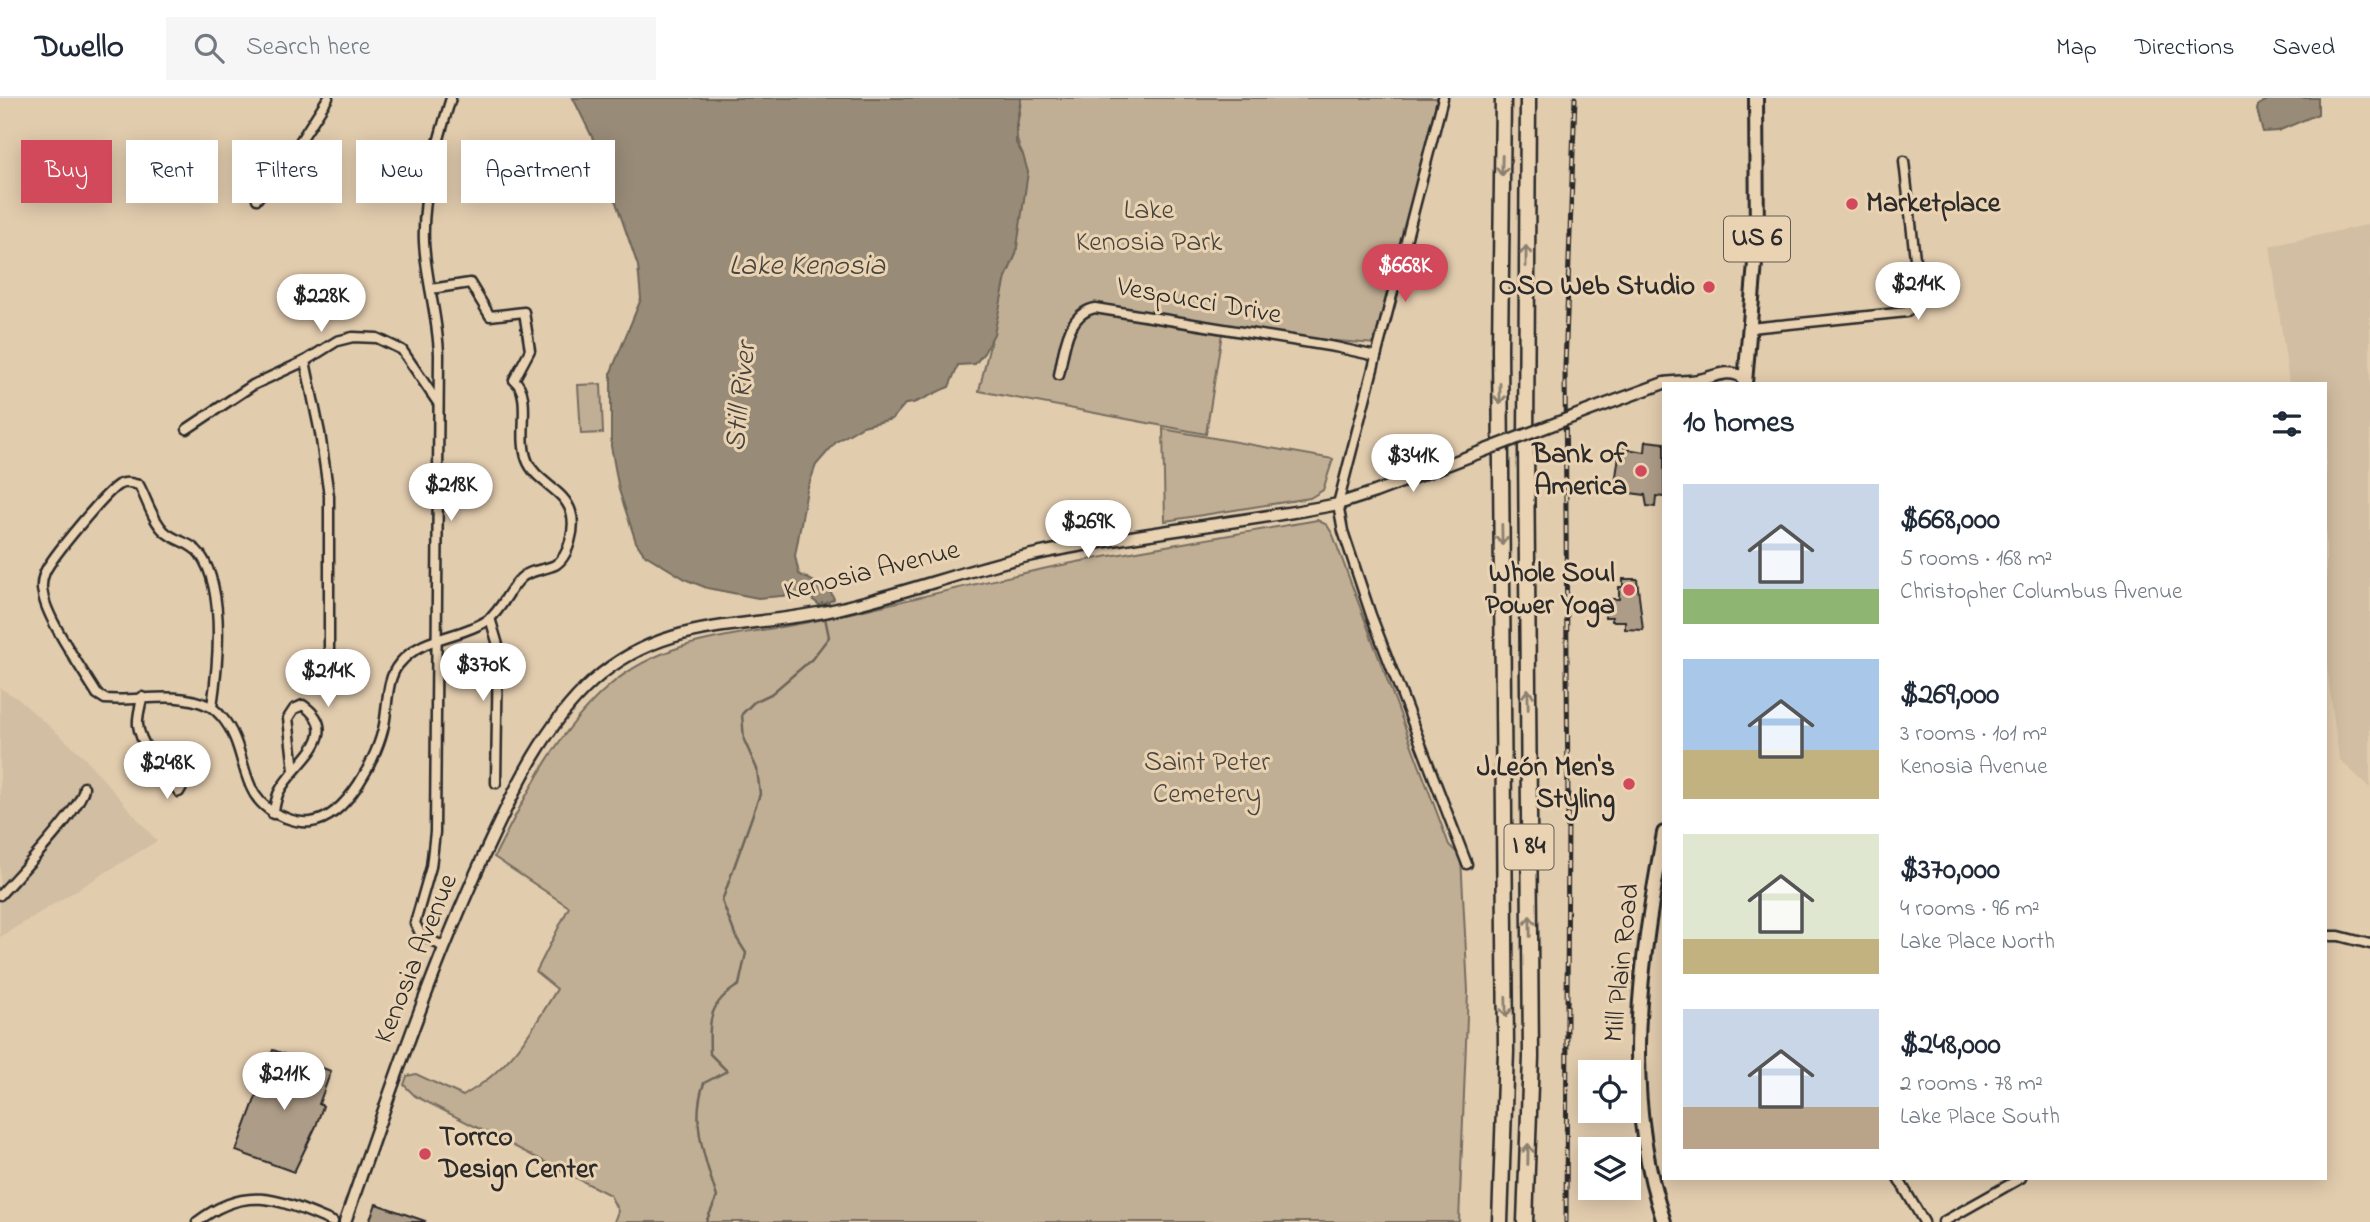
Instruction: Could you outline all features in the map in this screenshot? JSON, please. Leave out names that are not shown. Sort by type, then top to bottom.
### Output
[{"type":"highway","name":"I 84","points":[[1500,1222],[1506,1051],[1500,376],[1503,98]]},
{"type":"highway","name":"I 84","points":[[1525,1222],[1531,1057],[1525,421],[1528,98]]},
{"type":"main road","name":"US 6","points":[[1744,382],[1757,239],[1756,98]]},
{"type":"main road","name":"Mill Plain Road","points":[[1662,843],[1645,938],[1637,1010],[1637,1047],[1647,1152],[1664,1222]]},
{"type":"street","points":[[301,140],[328,98]]},
{"type":"street","points":[[443,947],[420,933],[415,923],[435,843],[438,333],[424,240],[433,158],[451,98]]},
{"type":"street","points":[[1443,98],[1338,504],[1343,531],[1371,615],[1467,864]]},
{"type":"street","points":[[1750,328],[1907,312],[1917,300],[1918,285],[1904,161]]},
{"type":"street","points":[[212,707],[217,672],[217,619],[210,575],[200,554],[185,541],[166,534],[156,521],[139,485],[128,482],[117,486],[82,523],[45,572],[43,597],[59,630],[97,694],[105,699],[182,697],[212,707],[230,726],[238,742],[249,786],[256,800],[273,814],[309,823],[332,814],[347,799],[379,746],[396,666],[410,653],[437,637],[463,631],[490,618],[521,577],[558,563],[561,559],[571,536],[572,513],[562,497],[533,472],[524,452],[521,432],[524,393],[514,380],[530,350],[524,312],[489,316],[470,283],[431,289]]},
{"type":"street","name":"Vespucci Drive","points":[[1059,375],[1073,325],[1080,316],[1095,308],[1376,356]]},
{"type":"street","points":[[187,429],[253,385],[305,361],[345,338],[370,336],[402,349],[438,403]]},
{"type":"street","points":[[305,361],[320,433],[329,496],[328,678]]},
{"type":"street","name":"Kenosia Avenue","points":[[1688,382],[1710,381],[1716,373],[1737,373],[1744,382]]},
{"type":"street","name":"Kenosia Avenue","points":[[345,1222],[443,947],[493,835],[530,765],[561,717],[592,682],[642,649],[679,634],[719,625],[836,609],[962,572],[1038,554],[1338,504],[1662,384]]},
{"type":"street","points":[[490,618],[498,645],[496,783]]},
{"type":"street","points":[[142,697],[138,724],[143,740],[150,752],[179,792],[186,782],[184,762],[174,756],[150,752]]},
{"type":"street","points":[[273,814],[278,793],[318,743],[321,730],[313,712],[303,705],[294,709],[288,718],[294,770]]},
{"type":"street","points":[[0,895],[73,811],[84,794],[85,787]]},
{"type":"street","points":[[2327,936],[2339,936],[2370,944]]},
{"type":"street","points":[[1899,1180],[1924,1222]]},
{"type":"street","points":[[1943,1222],[2017,1180]]},
{"type":"street","points":[[197,1222],[214,1209],[234,1200],[256,1198],[276,1200],[333,1222]]},
{"type":"shaded area","points":[[2370,224],[2370,788],[2339,759],[2327,669],[2327,382],[2289,382],[2270,246]]},
{"type":"shaded area","points":[[0,688],[17,698],[81,754],[157,841],[0,937]]},
{"type":"green space","name":"Lake Kenosia Park","points":[[1021,98],[1446,98],[1428,171],[1377,344],[1222,333],[1206,434],[979,391],[1006,277],[1016,254],[1023,155],[1017,140]]},
{"type":"green space","points":[[601,384],[603,433],[581,434],[578,385]]},
{"type":"green space","points":[[1163,429],[1333,459],[1323,490],[1310,498],[1165,521]]},
{"type":"green space","name":"Saint Peter Cemetery","points":[[1317,520],[1327,525],[1333,535],[1449,845],[1461,857],[1468,991],[1459,1222],[614,1222],[618,1211],[610,1195],[415,1096],[404,1085],[407,1076],[416,1074],[463,1096],[494,1074],[518,1049],[557,989],[536,972],[569,907],[494,857],[557,744],[590,704],[634,668],[687,645],[716,638],[833,617],[1077,562]]},
{"type":"water","name":"Lake Kenosia","points":[[573,98],[1021,98],[1016,143],[1028,172],[1016,254],[1006,277],[994,334],[975,364],[958,365],[949,387],[905,404],[892,419],[863,426],[836,442],[816,465],[807,490],[795,556],[799,574],[830,590],[834,599],[821,606],[805,594],[758,598],[707,588],[687,580],[644,554],[636,542],[619,490],[611,446],[611,372],[641,299],[638,266],[615,200],[615,140],[594,140]]},
{"type":"water","points":[[2271,98],[2318,98],[2318,114],[2278,131],[2263,132],[2258,105]]},
{"type":"building","name":"Bank of America","points":[[1646,441],[1662,443],[1662,497],[1656,496],[1655,507],[1647,506],[1645,495],[1614,491],[1620,448],[1645,452]]},
{"type":"building","points":[[1623,579],[1637,579],[1643,630],[1625,629],[1625,621],[1612,621],[1612,617],[1605,617],[1605,599],[1619,599],[1619,587],[1623,587]]},
{"type":"building","points":[[273,1050],[331,1071],[319,1104],[323,1106],[316,1126],[294,1172],[236,1151]]},
{"type":"building","points":[[376,1204],[425,1221],[369,1222]]},
{"type":"waterway","name":"Still River","points":[[706,1222],[717,1197],[701,1140],[698,1112],[704,1083],[727,1071],[710,1054],[712,1014],[721,999],[739,985],[746,953],[736,937],[722,901],[760,794],[757,769],[744,740],[742,714],[754,702],[771,694],[812,659],[829,637],[822,603]]},
{"type":"railway","points":[[1566,1222],[1568,809],[1565,367],[1575,98]]},
{"type":"place","name":"Marketplace","points":[[1852,204]]},
{"type":"place","name":"OSO Web Studio","points":[[1709,287]]},
{"type":"place","name":"Bank of America","points":[[1641,471]]},
{"type":"place","name":"Whole Soul Power Yoga","points":[[1629,590]]},
{"type":"place","name":"J.León Men's Styling","points":[[1629,784]]},
{"type":"place","name":"Torrco Design Center","points":[[425,1154]]}]
